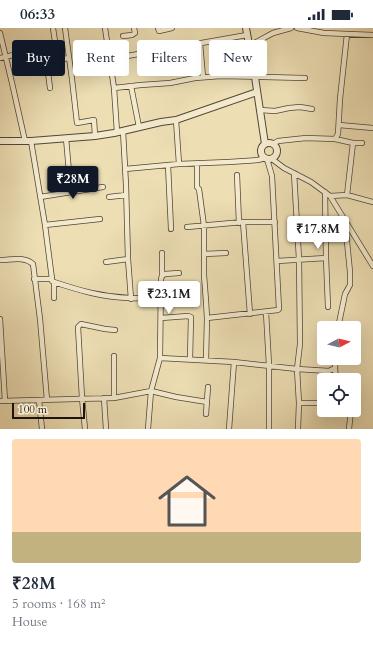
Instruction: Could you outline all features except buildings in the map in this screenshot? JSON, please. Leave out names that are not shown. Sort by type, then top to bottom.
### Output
[{"type":"street","points":[[53,28],[57,55],[63,58],[69,58]]},
{"type":"street","points":[[65,28],[77,123],[94,120],[95,136]]},
{"type":"street","points":[[105,28],[107,40]]},
{"type":"street","points":[[123,36],[132,35],[134,33],[134,28]]},
{"type":"street","points":[[158,28],[159,31],[172,28]]},
{"type":"street","points":[[260,40],[272,33],[290,28]]},
{"type":"street","points":[[296,28],[324,33],[373,35],[373,28]]},
{"type":"street","points":[[201,43],[246,31]]},
{"type":"street","points":[[0,33],[28,141],[40,197],[53,281],[54,298]]},
{"type":"street","points":[[335,139],[338,134],[341,85],[347,34]]},
{"type":"street","points":[[0,58],[44,48],[49,72],[50,88]]},
{"type":"street","points":[[201,60],[202,77]]},
{"type":"street","points":[[112,76],[125,169],[131,298]]},
{"type":"street","points":[[114,88],[170,83],[202,77],[221,76],[305,78]]},
{"type":"street","points":[[255,77],[265,144],[261,151],[263,156],[311,182],[330,196],[373,266]]},
{"type":"street","points":[[131,86],[139,127]]},
{"type":"street","points":[[0,142],[95,136],[120,132],[176,120],[257,92]]},
{"type":"street","points":[[260,110],[276,111],[300,107],[312,109]]},
{"type":"street","points":[[176,120],[179,164]]},
{"type":"street","points":[[339,125],[373,128]]},
{"type":"street","points":[[66,138],[69,172]]},
{"type":"street","points":[[265,144],[306,138],[335,139],[353,143],[362,143]]},
{"type":"street","points":[[347,195],[353,143]]},
{"type":"street","points":[[125,169],[179,164],[236,162],[268,159],[276,155],[277,150],[273,144]]},
{"type":"street","points":[[207,318],[266,312],[278,310],[280,307],[272,176],[268,159]]},
{"type":"street","points":[[197,164],[197,187],[199,189],[204,226],[204,275],[207,318],[206,360]]},
{"type":"street","points":[[168,165],[171,229]]},
{"type":"street","points":[[294,173],[299,259],[300,344],[297,369],[300,403],[298,429]]},
{"type":"street","points":[[237,175],[250,314]]},
{"type":"street","points":[[40,197],[103,187]]},
{"type":"street","points":[[325,192],[328,307]]},
{"type":"street","points":[[109,196],[126,195]]},
{"type":"street","points":[[330,196],[347,195],[373,202]]},
{"type":"street","points":[[45,225],[100,219]]},
{"type":"street","points":[[339,321],[345,294],[350,285],[345,220]]},
{"type":"street","points":[[186,227],[275,222]]},
{"type":"street","points":[[148,429],[151,391],[160,358],[162,253]]},
{"type":"street","points":[[204,254],[226,253]]},
{"type":"street","points":[[277,261],[326,258]]},
{"type":"street","points":[[106,262],[128,259]]},
{"type":"street","points":[[0,260],[28,260],[32,264],[40,319],[48,400]]},
{"type":"street","points":[[162,276],[165,274],[179,273]]},
{"type":"street","points":[[34,279],[53,281],[80,291],[104,296],[131,298],[161,296]]},
{"type":"street","points":[[266,312],[269,366],[269,429]]},
{"type":"street","points":[[160,318],[192,317],[190,360]]},
{"type":"street","points":[[0,319],[2,401],[114,398],[151,391],[207,402]]},
{"type":"street","points":[[85,429],[78,327],[81,324],[115,330]]},
{"type":"street","points":[[114,356],[114,398]]},
{"type":"street","points":[[160,358],[234,362],[297,369],[329,370],[335,368]]},
{"type":"street","points":[[229,429],[234,362]]},
{"type":"street","points":[[335,365],[335,373]]},
{"type":"street","points":[[206,414],[208,387]]},
{"type":"street","points":[[104,398],[106,429]]},
{"type":"street","points":[[39,400],[42,429]]},
{"type":"street","points":[[300,403],[317,403]]},
{"type":"street","points":[[349,429],[350,417]]}]
